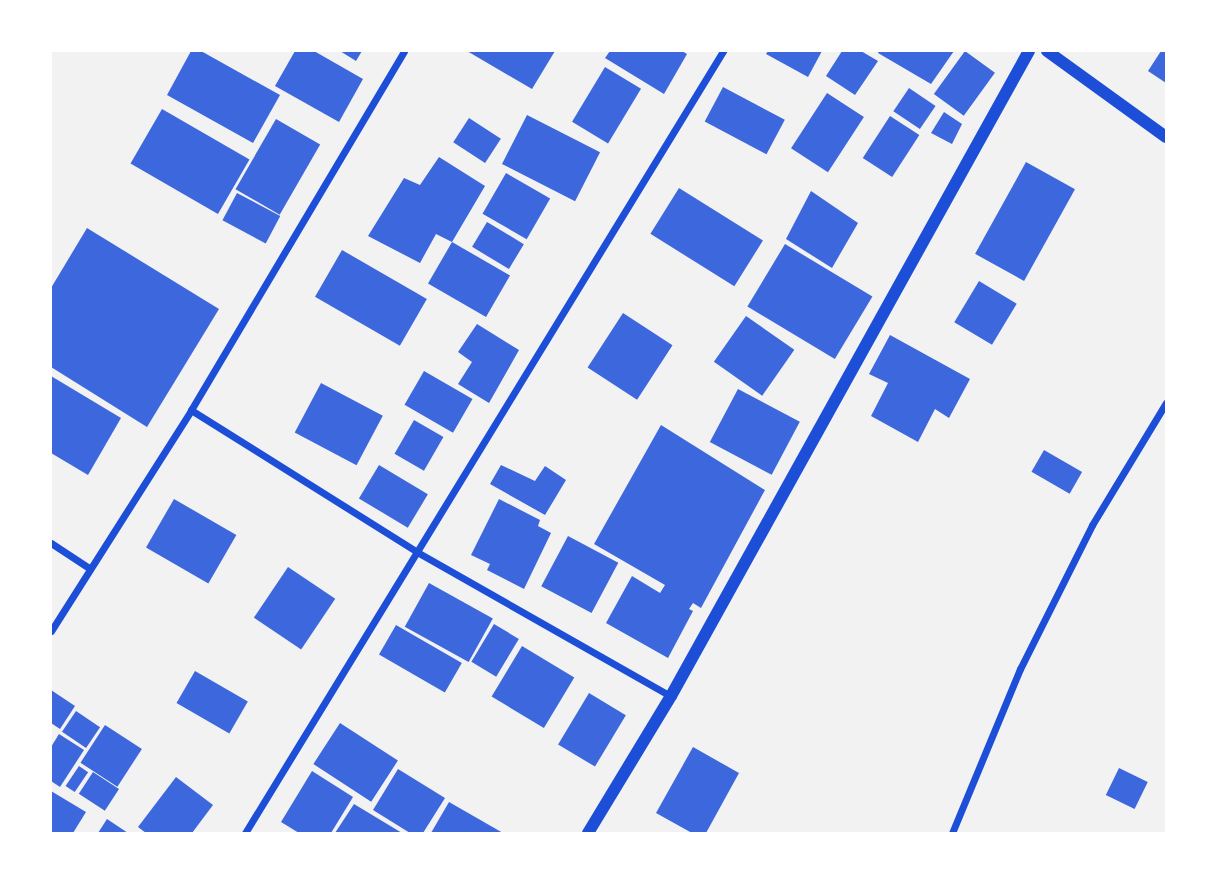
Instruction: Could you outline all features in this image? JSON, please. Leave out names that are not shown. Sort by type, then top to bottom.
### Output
[{"type":"street","points":[[51,631],[191,410],[404,51]]},
{"type":"street","points":[[245,833],[723,51]]},
{"type":"street","points":[[588,833],[671,696],[1029,51]]},
{"type":"street","points":[[1047,51],[1166,137]]},
{"type":"street","points":[[952,833],[1020,669],[1092,525],[1166,403]]},
{"type":"street","points":[[191,410],[416,552],[671,696]]},
{"type":"street","points":[[51,543],[89,568]]},
{"type":"building","points":[[191,51],[201,51],[280,95],[253,143],[167,95]]},
{"type":"building","points":[[295,51],[314,51],[363,79],[339,122],[275,86]]},
{"type":"building","points":[[340,51],[362,51],[356,61]]},
{"type":"building","points":[[467,51],[555,51],[532,89]]},
{"type":"building","points":[[610,51],[682,51],[687,54],[664,94],[605,58]]},
{"type":"building","points":[[768,51],[822,51],[808,77],[766,54]]},
{"type":"building","points":[[842,51],[861,51],[878,61],[855,95],[826,76]]},
{"type":"building","points":[[879,51],[954,51],[931,84],[878,53]]},
{"type":"building","points":[[965,51],[995,73],[964,116],[934,94]]},
{"type":"building","points":[[1161,51],[1166,51],[1166,83],[1148,71]]},
{"type":"building","points":[[605,67],[641,89],[608,143],[572,122]]},
{"type":"building","points":[[723,87],[785,120],[766,154],[705,121]]},
{"type":"building","points":[[909,88],[936,106],[920,129],[893,111]]},
{"type":"building","points":[[827,93],[864,117],[828,172],[791,148]]},
{"type":"building","points":[[162,109],[249,160],[218,214],[130,164]]},
{"type":"building","points":[[944,112],[962,124],[952,144],[931,133]]},
{"type":"building","points":[[527,115],[600,152],[575,201],[502,164]]},
{"type":"building","points":[[890,116],[919,135],[892,177],[863,158]]},
{"type":"building","points":[[469,118],[501,139],[485,163],[453,142]]},
{"type":"building","points":[[276,119],[320,144],[280,215],[236,189]]},
{"type":"building","points":[[439,157],[485,186],[452,242],[436,234],[420,263],[368,236],[404,178],[420,185]]},
{"type":"building","points":[[1026,162],[1075,189],[1024,281],[975,254]]},
{"type":"building","points":[[506,173],[550,198],[527,239],[482,214]]},
{"type":"building","points":[[679,188],[763,240],[734,286],[650,234]]},
{"type":"building","points":[[811,191],[858,223],[832,268],[786,239]]},
{"type":"building","points":[[237,193],[280,216],[266,243],[222,220]]},
{"type":"building","points":[[487,222],[524,244],[509,269],[472,247]]},
{"type":"building","points":[[87,228],[219,309],[147,427],[51,367],[51,288]]},
{"type":"building","points":[[452,242],[510,276],[486,317],[428,284]]},
{"type":"building","points":[[785,244],[872,297],[835,359],[747,307]]},
{"type":"building","points":[[342,250],[427,299],[400,346],[315,297]]},
{"type":"building","points":[[979,281],[1017,304],[992,345],[954,322]]},
{"type":"building","points":[[623,313],[672,345],[637,400],[588,368]]},
{"type":"building","points":[[746,316],[794,350],[762,396],[714,362]]},
{"type":"building","points":[[477,324],[519,350],[489,403],[458,384],[472,362],[458,352]]},
{"type":"building","points":[[890,335],[970,379],[949,418],[935,409],[918,442],[871,416],[888,383],[869,374]]},
{"type":"building","points":[[424,371],[472,399],[453,433],[404,405]]},
{"type":"building","points":[[51,376],[121,418],[88,475],[51,453]]},
{"type":"building","points":[[321,383],[383,416],[357,465],[295,432]]},
{"type":"building","points":[[738,389],[800,422],[772,475],[710,442]]},
{"type":"building","points":[[414,420],[443,437],[424,471],[394,454]]},
{"type":"building","points":[[661,425],[765,490],[701,608],[693,603],[689,609],[693,611],[668,658],[606,623],[632,576],[660,593],[665,585],[594,544]]},
{"type":"building","points":[[1044,450],[1082,472],[1070,494],[1032,472]]},
{"type":"building","points":[[379,465],[428,494],[408,528],[359,498]]},
{"type":"building","points":[[501,465],[535,481],[545,466],[566,480],[545,515],[490,484]]},
{"type":"building","points":[[174,499],[236,535],[208,583],[146,547]]},
{"type":"building","points":[[499,499],[540,520],[538,526],[551,533],[524,589],[487,570],[490,564],[471,555]]},
{"type":"building","points":[[568,536],[618,563],[592,613],[541,586]]},
{"type":"building","points":[[288,567],[335,599],[301,649],[254,618]]},
{"type":"building","points":[[429,583],[493,618],[469,662],[405,627]]},
{"type":"building","points":[[494,624],[519,639],[496,677],[471,662]]},
{"type":"building","points":[[396,625],[462,663],[445,692],[379,654]]},
{"type":"building","points":[[522,646],[574,677],[544,728],[492,697]]},
{"type":"building","points":[[195,671],[248,702],[229,734],[176,703]]},
{"type":"building","points":[[51,690],[75,706],[60,729],[51,723]]},
{"type":"building","points":[[589,693],[626,715],[595,767],[558,744]]},
{"type":"building","points":[[76,711],[100,727],[86,748],[62,732]]},
{"type":"building","points":[[340,723],[398,761],[371,802],[313,764]]},
{"type":"building","points":[[105,725],[142,749],[117,787],[80,763]]},
{"type":"building","points":[[59,734],[84,750],[60,787],[51,781],[51,747]]},
{"type":"building","points":[[693,747],[739,773],[706,833],[692,833],[656,813]]},
{"type":"building","points":[[79,766],[88,772],[75,792],[66,786]]},
{"type":"building","points":[[1119,768],[1148,782],[1135,809],[1106,795]]},
{"type":"building","points":[[398,769],[445,798],[423,833],[410,833],[373,810]]},
{"type":"building","points":[[312,771],[353,797],[331,833],[299,833],[281,822]]},
{"type":"building","points":[[93,772],[119,789],[105,811],[79,794]]},
{"type":"building","points":[[176,777],[213,805],[192,833],[146,833],[138,827]]},
{"type":"building","points":[[51,791],[86,812],[73,833],[51,833]]},
{"type":"building","points":[[449,802],[503,833],[431,833]]},
{"type":"building","points":[[354,804],[402,833],[335,833]]},
{"type":"building","points":[[107,819],[128,833],[98,833]]}]
